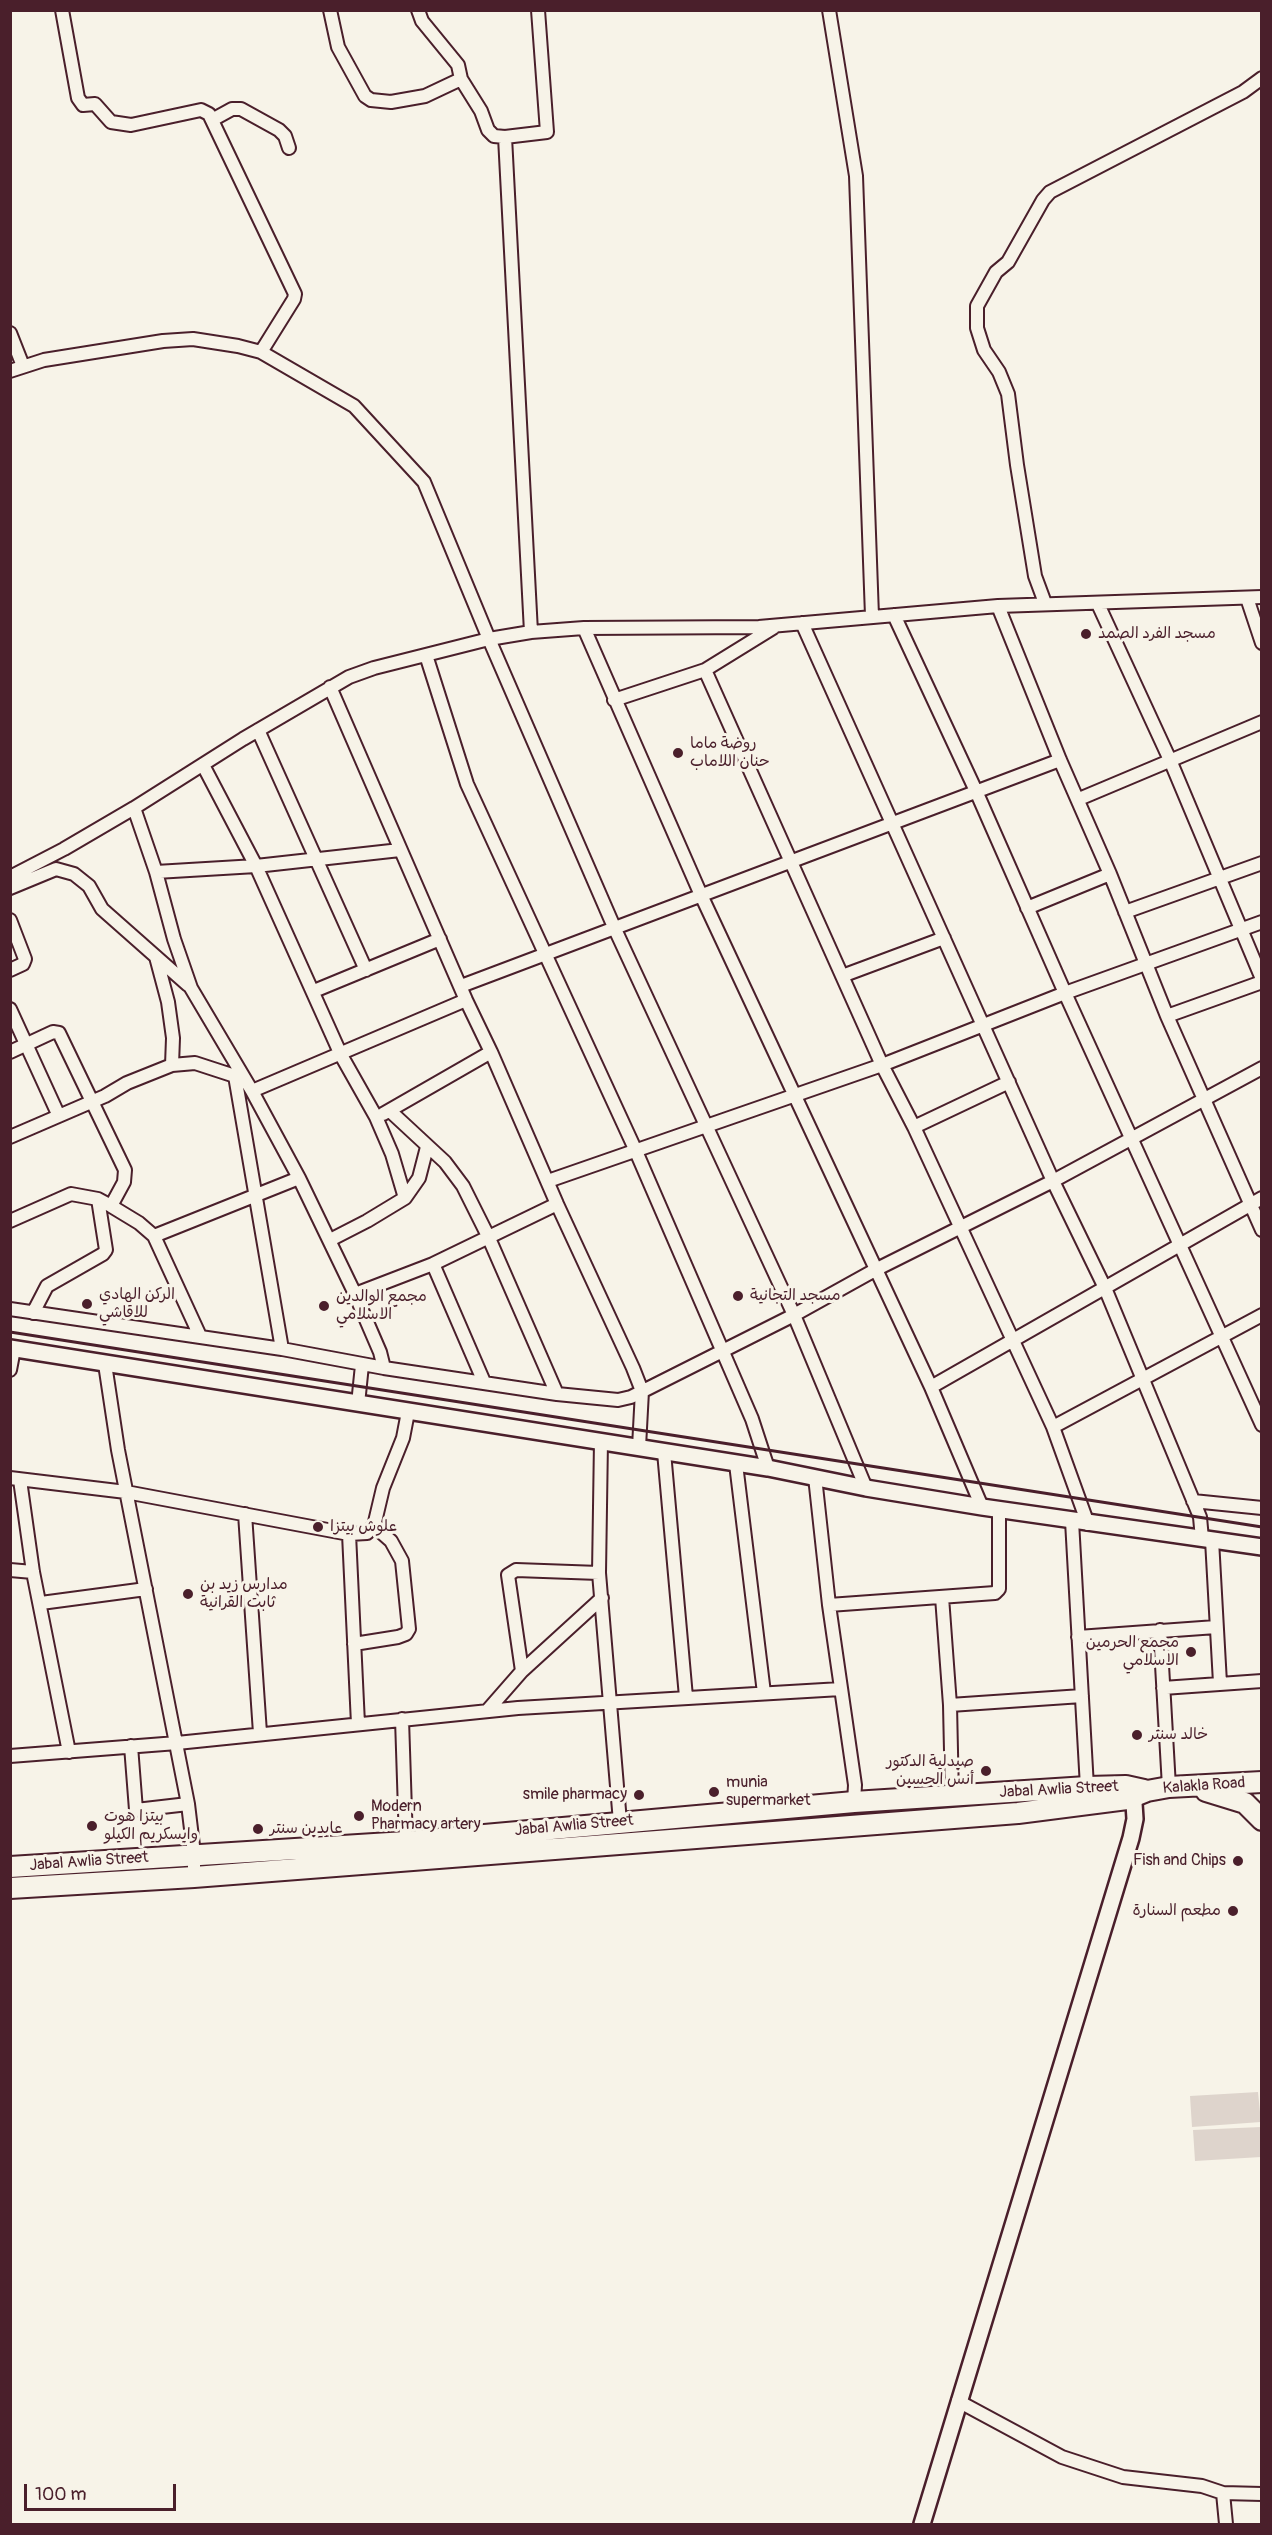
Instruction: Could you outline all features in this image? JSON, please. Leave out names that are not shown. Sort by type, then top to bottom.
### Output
[{"type":"main road","name":"Kalakla Road","points":[[1138,1791],[1262,1782]]},
{"type":"main road","name":"Jabal Awlia Street","points":[[10,1867],[406,1842],[854,1803],[1087,1787],[1138,1791]]},
{"type":"main road","points":[[1195,1787],[1245,1803],[1262,1820]]},
{"type":"main road","name":"Jabal Awlia Street","points":[[10,1888],[194,1877],[1018,1813],[1127,1799],[1138,1791]]},
{"type":"street","points":[[62,10],[78,98],[83,105],[95,104],[111,122],[131,124],[201,110],[208,112],[295,294],[261,352]]},
{"type":"street","points":[[330,10],[338,47],[365,96],[370,100],[391,102],[425,96],[461,79]]},
{"type":"street","points":[[418,10],[422,21],[458,65],[461,79],[476,102],[490,133],[496,137],[547,132],[538,10]]},
{"type":"street","points":[[829,10],[856,176],[872,616]]},
{"type":"street","points":[[1045,603],[1035,576],[1008,394],[999,372],[984,350],[976,328],[977,306],[996,272],[1008,262],[1042,200],[1050,192],[1243,92],[1262,78]]},
{"type":"street","points":[[212,120],[231,110],[241,109],[279,130],[285,136],[289,148]]},
{"type":"street","points":[[505,136],[531,632]]},
{"type":"street","points":[[10,333],[23,366]]},
{"type":"street","points":[[10,371],[71,355],[140,344],[193,339],[261,352],[354,406],[424,482],[489,639],[614,927],[794,1315],[866,1488]]},
{"type":"street","points":[[10,877],[134,808],[330,687],[374,668],[489,639],[531,632],[584,628],[776,626],[1045,603],[1098,604],[1262,597]]},
{"type":"street","points":[[1247,598],[1262,643]]},
{"type":"street","points":[[1098,604],[1170,760],[1262,980],[1167,1016]]},
{"type":"street","points":[[998,606],[1203,1100],[1256,1201],[1262,1230]]},
{"type":"street","points":[[894,615],[976,791],[1065,993],[1262,1425]]},
{"type":"street","points":[[802,624],[1053,1181],[1105,1288],[1200,1517],[1207,1539],[1220,1683]]},
{"type":"street","points":[[614,700],[705,670],[776,626]]},
{"type":"street","points":[[584,628],[700,895],[796,1095],[931,1387],[982,1507]]},
{"type":"street","points":[[426,655],[466,784],[635,1149],[723,1349],[752,1419],[768,1468]]},
{"type":"street","points":[[705,670],[882,1065],[914,1127],[1053,1427],[1088,1524]]},
{"type":"street","points":[[330,687],[466,1000],[642,1391],[639,1447]]},
{"type":"street","points":[[1079,798],[1262,722]]},
{"type":"street","points":[[258,730],[366,970]]},
{"type":"street","points":[[461,986],[1060,760]]},
{"type":"street","points":[[203,765],[256,866],[341,1055],[376,1118],[392,1154],[405,1198]]},
{"type":"street","points":[[134,808],[191,988],[240,1077],[252,1091],[299,1178],[355,1294],[380,1352],[384,1368]]},
{"type":"street","points":[[156,872],[256,866],[400,850]]},
{"type":"street","points":[[1125,912],[1262,863]]},
{"type":"street","points":[[10,888],[56,869],[74,874],[89,886],[102,909],[191,988]]},
{"type":"street","points":[[1027,908],[1110,874]]},
{"type":"street","points":[[10,920],[25,959],[23,964],[10,970]]},
{"type":"street","points":[[548,1181],[882,1065],[1065,993],[1262,922]]},
{"type":"street","points":[[842,976],[944,938]]},
{"type":"street","points":[[314,991],[440,939]]},
{"type":"street","points":[[156,955],[168,1002],[173,1038],[172,1065]]},
{"type":"street","points":[[252,1091],[466,1000]]},
{"type":"street","points":[[10,1009],[58,1114]]},
{"type":"street","points":[[10,1052],[53,1032],[59,1033],[125,1170],[124,1182],[111,1206]]},
{"type":"street","points":[[376,1118],[491,1052]]},
{"type":"street","points":[[10,1137],[58,1114],[105,1096],[127,1083],[172,1065],[195,1063],[240,1077]]},
{"type":"street","points":[[10,1309],[282,1349],[362,1365],[557,1394],[618,1400],[631,1397],[794,1315],[875,1270],[961,1229],[1262,1068]]},
{"type":"street","points":[[240,1077],[255,1196],[275,1296],[282,1349]]},
{"type":"street","points":[[914,1127],[1009,1082]]},
{"type":"street","points":[[390,1111],[445,1162],[463,1186],[488,1236],[557,1394]]},
{"type":"street","points":[[330,1240],[368,1221],[405,1198],[418,1178],[427,1147]]},
{"type":"street","points":[[154,1236],[299,1178]]},
{"type":"street","points":[[10,1221],[71,1194],[98,1199],[140,1223],[154,1236],[200,1336]]},
{"type":"street","points":[[33,1313],[47,1286],[103,1254],[106,1250],[98,1199]]},
{"type":"street","points":[[931,1387],[1256,1201]]},
{"type":"street","points":[[355,1294],[433,1264],[557,1204]]},
{"type":"street","points":[[433,1264],[484,1382]]},
{"type":"street","points":[[1053,1427],[1262,1315]]},
{"type":"street","points":[[10,1370],[12,1348],[768,1468],[866,1488],[1088,1524],[1262,1547]]},
{"type":"street","points":[[105,1364],[126,1492],[188,1803],[194,1854],[194,1877]]},
{"type":"street","points":[[358,1404],[362,1365]]},
{"type":"street","points":[[69,1752],[15,1479],[126,1492],[349,1534],[367,1533],[374,1526],[383,1488],[403,1438],[408,1412]]},
{"type":"street","points":[[601,1441],[599,1574],[620,1822]]},
{"type":"street","points":[[664,1452],[686,1697]]},
{"type":"street","points":[[736,1464],[764,1693]]},
{"type":"street","points":[[815,1477],[829,1605],[855,1785],[854,1803]]},
{"type":"street","points":[[1193,1501],[1262,1508]]},
{"type":"street","points":[[829,1605],[997,1592],[999,1509]]},
{"type":"street","points":[[245,1514],[260,1733]]},
{"type":"street","points":[[1072,1521],[1087,1787]]},
{"type":"street","points":[[354,1644],[398,1637],[406,1634],[409,1629],[402,1561],[391,1541],[374,1526]]},
{"type":"street","points":[[349,1534],[358,1724]]},
{"type":"street","points":[[10,1570],[33,1572]]},
{"type":"street","points":[[522,1671],[508,1575],[516,1570],[599,1574]]},
{"type":"street","points":[[40,1603],[146,1589]]},
{"type":"street","points":[[942,1597],[950,1705],[952,1797]]},
{"type":"street","points":[[487,1711],[522,1671],[602,1598]]},
{"type":"street","points":[[1078,1637],[1216,1627]]},
{"type":"street","points":[[1160,1630],[1169,1787]]},
{"type":"street","points":[[1163,1688],[1262,1681]]},
{"type":"street","points":[[10,1756],[177,1743],[487,1711],[842,1689]]},
{"type":"street","points":[[950,1705],[1082,1696]]},
{"type":"street","points":[[402,1719],[406,1842]]},
{"type":"street","points":[[131,1746],[136,1810],[188,1803]]},
{"type":"street","points":[[922,2524],[1131,1839],[1138,1791]]},
{"type":"street","points":[[958,2401],[1062,2457],[1123,2477],[1203,2486],[1223,2493],[1262,2494]]},
{"type":"street","points":[[1223,2493],[1226,2524]]},
{"type":"shaded area","points":[[1258,2092],[1261,2122],[1192,2127],[1190,2096]]},
{"type":"shaded area","points":[[1261,2127],[1261,2157],[1195,2161],[1193,2130]]},
{"type":"railway","points":[[10,1332],[1262,1527]]},
{"type":"place","name":"مسجد الفرد الصمد","points":[[1086,634]]},
{"type":"place","name":"روضة ماما حنان اللاماب","points":[[678,753]]},
{"type":"place","name":"مسجد التجانية","points":[[738,1296]]},
{"type":"place","name":"الركن الهادي للاقاشي","points":[[87,1304]]},
{"type":"place","name":"مجمع الوالدين الاسلامي","points":[[324,1306]]},
{"type":"place","name":"علوش بيتزا","points":[[318,1527]]},
{"type":"place","name":"مدارس زيد بن ثابت القرانية","points":[[188,1594]]},
{"type":"place","name":"مجمع الحرمين الاسلامي","points":[[1191,1652]]},
{"type":"place","name":"خالد سنتر","points":[[1137,1735]]},
{"type":"place","name":"صيدلية الدكتور أنس الحسين","points":[[986,1771]]},
{"type":"place","name":"munia supermarket","points":[[714,1792]]},
{"type":"place","name":"smile pharmacy","points":[[639,1795]]},
{"type":"place","name":"Modern Pharmacy artery","points":[[359,1816]]},
{"type":"place","name":"بيتزا هوت وايسكريم الكيلو","points":[[92,1826]]},
{"type":"place","name":"عابدين سنتر","points":[[258,1829]]},
{"type":"place","name":"Fish and Chips","points":[[1238,1861]]},
{"type":"place","name":"مطعم السنارة","points":[[1233,1911]]}]
